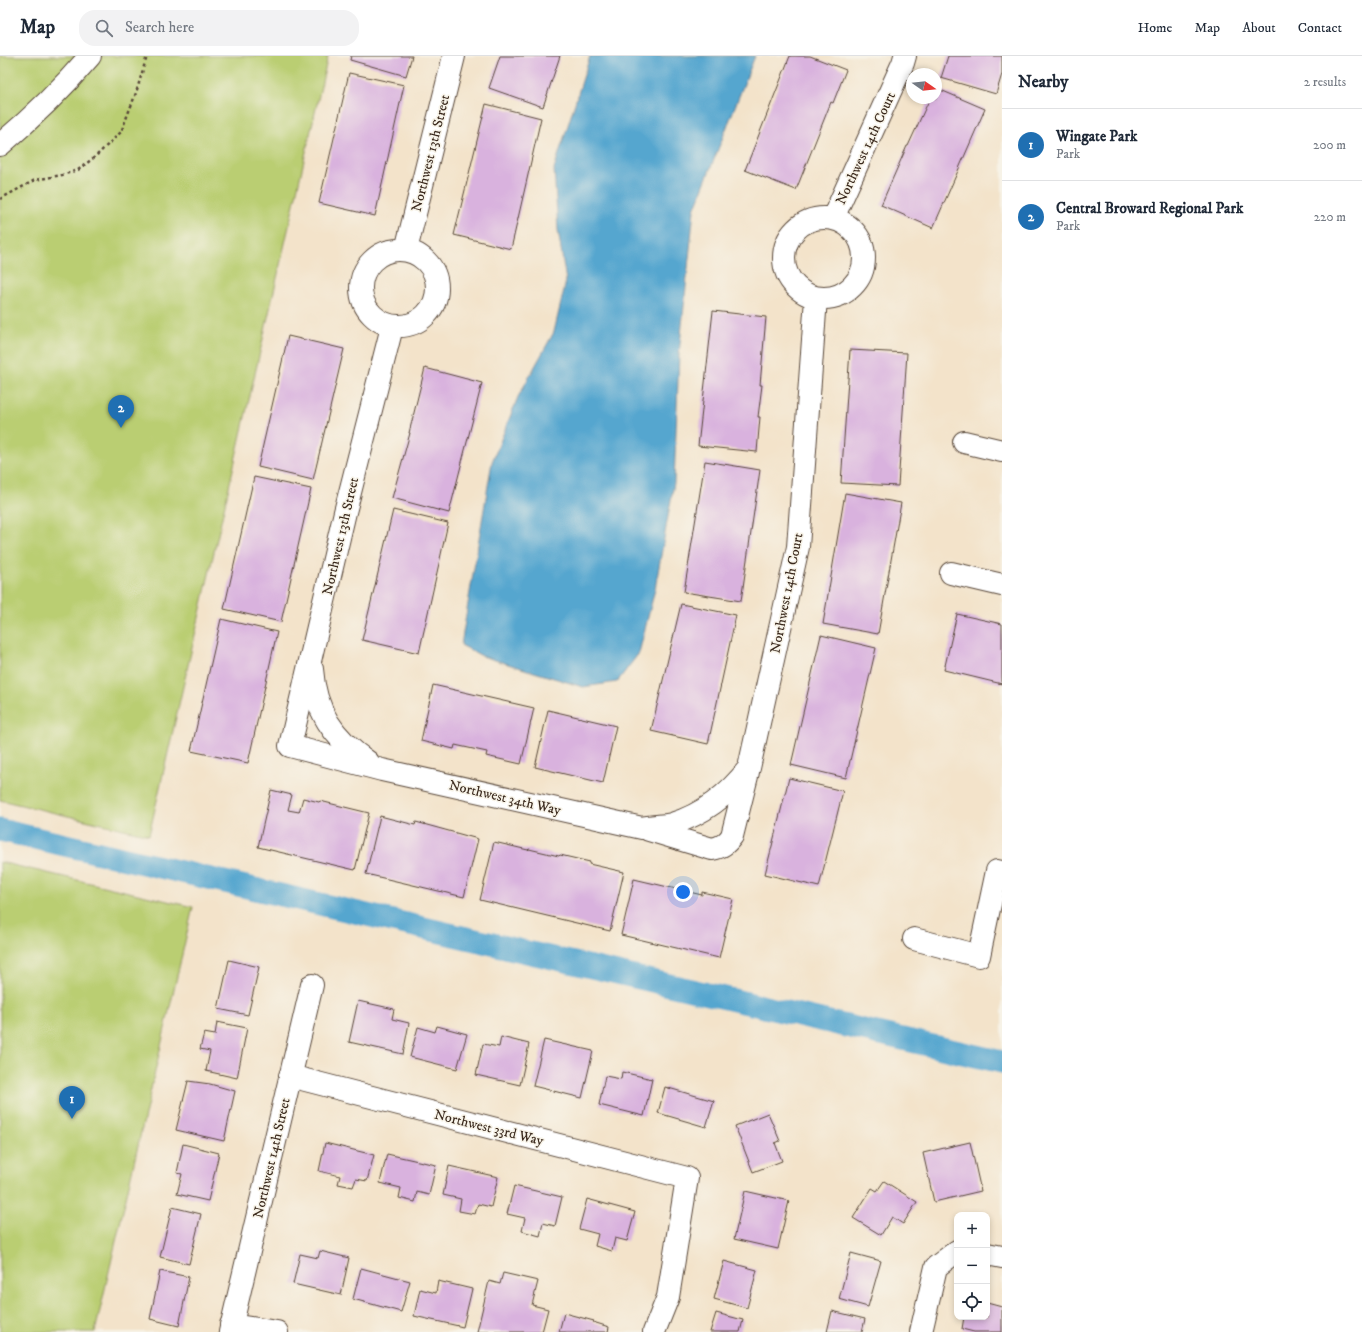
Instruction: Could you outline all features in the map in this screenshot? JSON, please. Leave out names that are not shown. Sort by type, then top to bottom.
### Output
[{"type":"street","points":[[0,145],[33,117],[68,82],[90,56]]},
{"type":"street","name":"Northwest 13th Street","points":[[406,250],[454,56]]},
{"type":"street","name":"Northwest 14th Court","points":[[833,218],[906,56]]},
{"type":"street","points":[[817,218],[833,218],[847,224],[858,235],[864,250],[864,266],[858,280],[847,292],[832,298],[816,298],[802,292],[790,280],[784,266],[785,250],[791,235],[802,224],[817,218]]},
{"type":"street","points":[[391,250],[406,250],[420,256],[431,266],[437,280],[437,295],[431,310],[421,320],[407,326],[392,327],[378,321],[367,310],[361,296],[360,281],[366,267],[377,256],[391,250]]},
{"type":"street","name":"Northwest 14th Court","points":[[717,801],[738,783],[749,768],[798,547],[816,298]]},
{"type":"street","name":"Northwest 13th Street","points":[[290,746],[345,512],[392,327]]},
{"type":"street","points":[[964,442],[1002,451]]},
{"type":"street","points":[[951,574],[1002,585]]},
{"type":"street","points":[[312,654],[312,670],[317,696],[324,716],[332,730],[355,754],[382,770]]},
{"type":"street","name":"Northwest 34th Way","points":[[290,746],[382,770],[642,828],[671,824],[694,816],[717,801]]},
{"type":"street","points":[[642,828],[712,849],[720,848],[727,843],[732,836],[749,768]]},
{"type":"street","points":[[914,939],[979,956],[997,871],[1002,872]]},
{"type":"street","name":"Northwest 14th Street","points":[[231,1328],[312,985]]},
{"type":"street","name":"Northwest 33rd Way","points":[[290,1076],[687,1178],[668,1297],[654,1332]]},
{"type":"street","points":[[921,1332],[936,1267],[954,1253]]},
{"type":"street","points":[[990,1255],[1002,1257]]},
{"type":"street","points":[[231,1328],[277,1332]]},
{"type":"path","points":[[0,199],[36,180],[78,170],[96,156],[121,132],[136,93],[147,56]]},
{"type":"green space","points":[[0,56],[328,56],[149,835],[0,800]]},
{"type":"green space","points":[[0,862],[193,907],[95,1332],[0,1332]]},
{"type":"water","points":[[590,56],[755,56],[694,210],[679,354],[674,483],[655,589],[639,653],[617,682],[583,687],[482,656],[461,645],[492,462],[518,397],[554,332],[566,281],[558,230],[554,169]]},
{"type":"building","points":[[351,56],[412,56],[406,76],[350,60]]},
{"type":"building","points":[[500,56],[560,56],[543,107],[489,88]]},
{"type":"building","points":[[790,56],[810,56],[846,70],[833,103],[831,102],[796,190],[745,170]]},
{"type":"building","points":[[948,56],[1002,56],[1002,74],[996,94],[942,78]]},
{"type":"building","points":[[349,73],[404,85],[375,216],[319,203]]},
{"type":"building","points":[[942,91],[985,109],[933,228],[881,205],[927,104],[942,104]]},
{"type":"building","points":[[486,104],[541,118],[511,249],[454,235]]},
{"type":"building","points":[[713,311],[766,317],[760,385],[762,385],[758,417],[760,417],[757,452],[698,446]]},
{"type":"building","points":[[288,336],[344,349],[313,480],[258,467]]},
{"type":"building","points":[[850,350],[907,353],[898,486],[841,483]]},
{"type":"building","points":[[425,368],[482,383],[449,513],[392,498],[410,433]]},
{"type":"building","points":[[705,461],[760,470],[741,601],[684,592]]},
{"type":"building","points":[[254,477],[311,489],[281,622],[224,609]]},
{"type":"building","points":[[845,493],[901,503],[878,634],[823,624]]},
{"type":"building","points":[[393,510],[448,523],[419,653],[362,640]]},
{"type":"building","points":[[681,604],[736,615],[708,744],[651,731]]},
{"type":"building","points":[[957,614],[1002,624],[1002,684],[944,670]]},
{"type":"building","points":[[221,619],[277,632],[248,763],[191,751]]},
{"type":"building","points":[[821,635],[876,648],[846,778],[791,765]]},
{"type":"building","points":[[433,685],[534,708],[521,764],[486,756],[487,752],[455,745],[454,749],[421,741]]},
{"type":"building","points":[[548,710],[616,726],[603,783],[535,767]]},
{"type":"building","points":[[789,778],[843,791],[819,887],[765,874]]},
{"type":"building","points":[[271,790],[292,795],[288,810],[299,812],[303,798],[369,813],[355,870],[258,847]]},
{"type":"building","points":[[380,816],[415,825],[416,822],[478,839],[464,897],[366,874]]},
{"type":"building","points":[[494,842],[528,850],[560,855],[590,862],[589,864],[624,872],[610,931],[480,900]]},
{"type":"building","points":[[634,879],[702,895],[702,892],[733,899],[719,958],[621,935]]},
{"type":"building","points":[[229,960],[259,967],[248,1015],[218,1009]]},
{"type":"building","points":[[358,1001],[394,1009],[392,1019],[409,1023],[403,1054],[349,1042]]},
{"type":"building","points":[[217,1022],[247,1028],[237,1078],[206,1071],[210,1051],[200,1049],[204,1033],[215,1035]]},
{"type":"building","points":[[437,1026],[467,1034],[457,1069],[410,1057],[418,1027],[435,1032]]},
{"type":"building","points":[[501,1037],[529,1044],[520,1085],[476,1075],[483,1044],[499,1047]]},
{"type":"building","points":[[544,1040],[593,1051],[582,1098],[533,1086]]},
{"type":"building","points":[[622,1072],[652,1079],[644,1116],[599,1105],[605,1076],[621,1079]]},
{"type":"building","points":[[188,1081],[210,1084],[235,1091],[224,1141],[176,1130]]},
{"type":"building","points":[[665,1087],[714,1101],[706,1127],[658,1113]]},
{"type":"building","points":[[768,1113],[780,1141],[775,1143],[782,1161],[753,1172],[735,1126]]},
{"type":"building","points":[[970,1142],[981,1191],[934,1202],[923,1153]]},
{"type":"building","points":[[325,1143],[374,1155],[367,1181],[356,1179],[353,1187],[338,1184],[340,1176],[319,1171]]},
{"type":"building","points":[[183,1144],[219,1153],[208,1201],[177,1194],[182,1174],[177,1173]]},
{"type":"building","points":[[387,1154],[436,1165],[429,1195],[417,1192],[415,1202],[399,1198],[401,1188],[380,1183]]},
{"type":"building","points":[[449,1166],[498,1177],[491,1207],[478,1204],[475,1214],[459,1211],[461,1199],[443,1195]]},
{"type":"building","points":[[884,1181],[917,1202],[903,1224],[892,1217],[881,1235],[853,1218],[872,1188],[877,1191]]},
{"type":"building","points":[[514,1186],[562,1197],[555,1226],[543,1223],[540,1236],[522,1231],[525,1218],[507,1214]]},
{"type":"building","points":[[745,1191],[789,1201],[778,1249],[734,1239]]},
{"type":"building","points":[[587,1199],[635,1212],[627,1241],[615,1238],[612,1251],[595,1246],[598,1234],[579,1229]]},
{"type":"building","points":[[172,1207],[201,1214],[189,1264],[160,1257]]},
{"type":"building","points":[[320,1251],[349,1258],[341,1295],[293,1284],[300,1254],[318,1258]]},
{"type":"building","points":[[851,1253],[881,1261],[868,1307],[839,1299]]},
{"type":"building","points":[[724,1261],[757,1270],[747,1308],[714,1299]]},
{"type":"building","points":[[361,1268],[410,1281],[401,1312],[353,1299]]},
{"type":"building","points":[[160,1271],[189,1277],[179,1326],[150,1319]]},
{"type":"building","points":[[503,1273],[538,1281],[532,1305],[548,1309],[542,1332],[477,1332],[489,1281],[500,1284]]},
{"type":"building","points":[[438,1281],[472,1289],[463,1327],[414,1316],[420,1289],[436,1293]]},
{"type":"building","points":[[990,1304],[1002,1307],[1002,1332],[974,1332],[962,1329],[964,1320],[990,1320]]},
{"type":"building","points":[[832,1311],[865,1319],[862,1332],[827,1332]]},
{"type":"building","points":[[564,1313],[594,1321],[593,1322],[609,1327],[608,1332],[559,1332]]},
{"type":"building","points":[[716,1313],[743,1320],[740,1332],[710,1332]]},
{"type":"waterway","points":[[0,830],[1002,1062]]},
{"type":"place","name":"Central Broward Regional Park","points":[[121,428]]},
{"type":"place","name":"Wingate Park","points":[[72,1119]]}]
